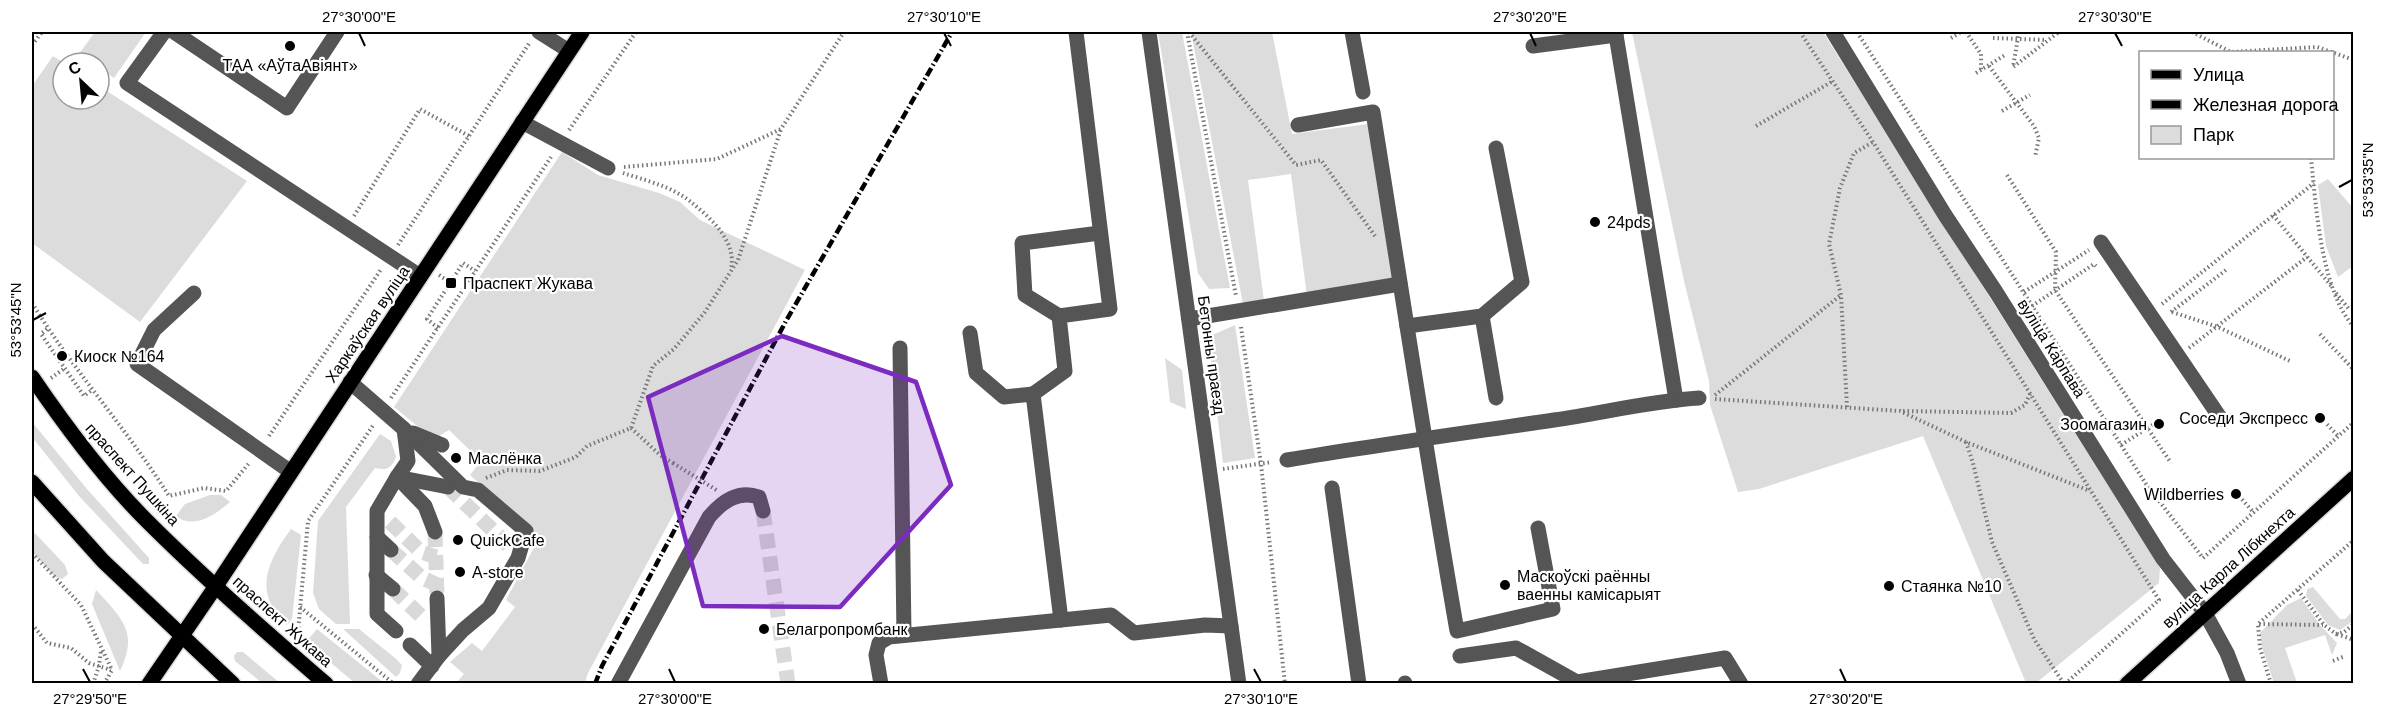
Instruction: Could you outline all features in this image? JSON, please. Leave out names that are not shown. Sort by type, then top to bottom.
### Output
[{"type":"main road","name":"Харкаўская вуліца","points":[[149,684],[582,32]]},
{"type":"main road","name":"праспект Пушкіна","points":[[32,377],[107,477],[145,519],[216,586]]},
{"type":"main road","name":"вуліца Карла Лібкнехта","points":[[2127,684],[2354,478]]},
{"type":"main road","points":[[32,482],[103,561],[234,684]]},
{"type":"main road","name":"праспект Жукава","points":[[216,586],[326,684]]},
{"type":"street","points":[[164,32],[127,83],[420,276]]},
{"type":"street","points":[[174,32],[287,108],[337,32]]},
{"type":"street","points":[[539,32],[569,51]]},
{"type":"street","points":[[1076,32],[1101,233],[1110,309],[1059,316],[1025,295],[1022,243],[1101,233]]},
{"type":"street","name":"Бетонны праезд","points":[[1149,32],[1239,684]]},
{"type":"street","points":[[1352,32],[1363,92]]},
{"type":"street","name":"вуліца Карпава","points":[[1833,32],[1945,215],[1996,292],[2163,559],[2205,614],[2227,653],[2239,684]]},
{"type":"street","points":[[1533,46],[1616,33],[1676,400]]},
{"type":"street","points":[[1298,125],[1373,112],[1423,438],[1457,632],[1553,609],[1538,528]]},
{"type":"street","points":[[522,122],[608,168]]},
{"type":"street","points":[[1407,326],[1482,316],[1522,282],[1496,147]]},
{"type":"street","points":[[2101,242],[2221,419]]},
{"type":"street","points":[[1189,319],[1400,284]]},
{"type":"street","points":[[194,293],[154,330],[137,364],[291,472]]},
{"type":"street","points":[[970,333],[976,373],[1004,397],[1034,394],[1065,371],[1059,316]]},
{"type":"street","points":[[1482,316],[1496,398]]},
{"type":"street","points":[[900,348],[904,635]]},
{"type":"street","points":[[350,382],[405,429],[456,487]]},
{"type":"street","points":[[1034,394],[1061,620]]},
{"type":"street","points":[[1287,460],[1699,398]]},
{"type":"street","points":[[405,429],[442,445]]},
{"type":"street","points":[[396,631],[377,614],[377,511],[408,461],[405,429]]},
{"type":"street","points":[[397,477],[478,490],[526,531],[513,552],[489,609],[463,630],[418,684]]},
{"type":"street","points":[[397,477],[425,506],[435,532]]},
{"type":"street","points":[[1332,488],[1359,684]]},
{"type":"street","points":[[618,684],[709,517],[729,498],[749,494],[759,497],[763,511]]},
{"type":"street","points":[[377,511],[390,522]]},
{"type":"street","points":[[377,537],[391,550]]},
{"type":"street","points":[[376,575],[393,589]]},
{"type":"street","points":[[435,661],[430,620],[437,598]]},
{"type":"street","points":[[881,684],[876,655],[879,643],[889,637],[1111,615],[1134,633],[1205,626],[1232,626]]},
{"type":"street","points":[[410,645],[435,661]]},
{"type":"street","points":[[1460,656],[1516,648],[1577,682],[1725,658],[1741,684]]},
{"type":"path","points":[[32,45],[42,32]]},
{"type":"path","points":[[298,632],[308,520],[636,32]]},
{"type":"path","points":[[456,487],[507,470],[540,471],[576,457],[587,446],[631,428],[653,366],[674,349],[705,312],[738,260],[781,129],[843,32]]},
{"type":"path","points":[[1188,32],[1296,165],[1321,160],[1379,242]]},
{"type":"path","points":[[1188,32],[1239,310],[1261,464],[1285,684]]},
{"type":"path","points":[[1800,32],[1873,142],[2158,600],[2065,684],[2034,639],[1992,542],[1966,442]]},
{"type":"path","points":[[1857,32],[2146,484],[2203,558],[2354,422]]},
{"type":"path","points":[[1954,35],[1961,32]]},
{"type":"path","points":[[1966,32],[1981,54],[1981,70]]},
{"type":"path","points":[[2019,32],[2013,67],[2059,32]]},
{"type":"path","points":[[2192,32],[2229,51]]},
{"type":"path","points":[[1993,38],[2048,40]]},
{"type":"path","points":[[2248,51],[2317,47],[2328,51]]},
{"type":"path","points":[[2334,53],[2354,60]]},
{"type":"path","points":[[1976,73],[2005,55]]},
{"type":"path","points":[[1989,66],[2034,126],[2039,138],[2036,157]]},
{"type":"path","points":[[1756,126],[1833,81]]},
{"type":"path","points":[[2002,111],[2030,95]]},
{"type":"path","points":[[346,229],[420,108],[469,136]]},
{"type":"path","points":[[608,168],[717,159],[781,129]]},
{"type":"path","points":[[1847,407],[1841,295],[1829,244],[1840,188],[1854,153],[1873,142]]},
{"type":"path","points":[[2311,159],[2321,248],[2342,314],[2354,327]]},
{"type":"path","points":[[608,168],[652,183],[690,201],[725,236],[733,258],[730,273]]},
{"type":"path","points":[[2007,175],[2056,252],[2055,290],[2171,463]]},
{"type":"path","points":[[2149,314],[2314,183]]},
{"type":"path","points":[[2273,215],[2349,309]]},
{"type":"path","points":[[2024,292],[2101,242]]},
{"type":"path","points":[[2178,356],[2307,257]]},
{"type":"path","points":[[438,328],[427,320],[463,263],[475,271]]},
{"type":"path","points":[[2032,306],[2094,264],[2100,272]]},
{"type":"path","points":[[2226,270],[2172,312],[2218,327],[2290,361]]},
{"type":"path","points":[[1841,295],[1710,399],[1900,411],[2012,413],[2025,405],[2030,394]]},
{"type":"path","points":[[32,303],[47,329],[147,461],[169,496],[204,488],[226,491]]},
{"type":"path","points":[[47,329],[41,334],[84,396],[92,390]]},
{"type":"path","points":[[2320,334],[2354,370]]},
{"type":"path","points":[[1900,411],[1966,442],[2091,491]]},
{"type":"path","points":[[2324,421],[2338,436]]},
{"type":"path","points":[[2121,445],[2154,424]]},
{"type":"path","points":[[631,428],[660,455],[718,491]]},
{"type":"path","points":[[1210,471],[1287,460]]},
{"type":"path","points":[[2239,496],[2254,513]]},
{"type":"path","points":[[2258,624],[2354,540]]},
{"type":"path","points":[[32,553],[81,605],[112,670]]},
{"type":"path","points":[[32,560],[42,564]]},
{"type":"path","points":[[2298,590],[2324,625],[2336,634],[2354,640]]},
{"type":"path","points":[[300,607],[394,684]]},
{"type":"path","points":[[32,624],[47,643],[71,648],[89,663],[112,670]]},
{"type":"path","points":[[2258,624],[2324,625]]},
{"type":"path","points":[[2258,624],[2260,648],[2271,684]]},
{"type":"path","points":[[2336,634],[2344,632],[2354,624]]},
{"type":"path","points":[[93,684],[99,666],[100,646]]},
{"type":"path","points":[[2333,661],[2345,657]]},
{"type":"path","points":[[104,684],[112,670]]},
{"type":"highlighted area","points":[[782,336],[916,382],[951,485],[840,607],[703,606],[648,397]]},
{"type":"green space","points":[[95,32],[146,32],[114,78],[111,76],[111,51],[81,51]]},
{"type":"green space","points":[[1158,32],[1182,32],[1230,288],[1209,289],[1198,273]]},
{"type":"green space","points":[[1191,32],[1272,32],[1292,134],[1368,124],[1395,279],[1307,296],[1291,174],[1248,180],[1264,301],[1243,304]]},
{"type":"green space","points":[[1632,32],[1823,32],[2160,568],[2159,583],[2036,683],[2026,683],[1923,436],[1759,489],[1738,492],[1710,405],[1709,381],[1684,281]]},
{"type":"green space","points":[[51,59],[51,111],[111,111],[111,94],[247,181],[140,322],[32,243],[32,86]]},
{"type":"green space","points":[[562,152],[598,175],[659,193],[680,202],[700,220],[805,270],[588,673],[585,683],[456,683],[464,674],[450,662],[472,643],[482,651],[515,607],[506,600],[539,538],[470,475],[481,461],[449,430],[439,436],[427,434],[394,407]]},
{"type":"green space","points":[[2328,179],[2353,208],[2353,266],[2338,277],[2326,246],[2318,185]]},
{"type":"green space","points":[[1235,325],[1255,458],[1223,463],[1208,337]]},
{"type":"green space","points":[[1165,358],[1182,370],[1186,409],[1170,402]]},
{"type":"green space","points":[[32,422],[87,489],[149,558],[149,564],[143,564],[79,496],[32,437]]},
{"type":"green space","points":[[380,434],[391,441],[396,457],[388,468],[375,468],[346,507],[350,624],[336,624],[319,609],[313,593],[318,521]]},
{"type":"green space","points":[[210,495],[221,495],[230,502],[218,512],[197,521],[190,522],[176,516],[185,504]]},
{"type":"green space","points":[[291,529],[301,535],[292,619],[287,625],[276,613],[270,601],[267,578],[275,554]]},
{"type":"green space","points":[[32,530],[65,565],[68,574],[62,579],[55,577],[32,552]]},
{"type":"green space","points":[[2313,587],[2340,619],[2345,619],[2353,611],[2353,621],[2340,630],[2328,625],[2306,596],[2307,589]]},
{"type":"green space","points":[[96,590],[120,618],[128,636],[128,646],[120,671],[92,604]]},
{"type":"green space","points":[[2301,598],[2320,625],[2337,643],[2332,655],[2325,635],[2285,648],[2297,683],[2274,683],[2262,647],[2260,633],[2287,605]]},
{"type":"green space","points":[[317,629],[384,683],[355,683],[306,642]]},
{"type":"green space","points":[[343,629],[359,629],[402,665],[400,673],[396,677]]},
{"type":"green space","points":[[237,652],[243,652],[280,683],[262,683],[235,661],[234,656]]},
{"type":"tunnel","points":[[448,487],[509,546]]},
{"type":"tunnel","points":[[763,511],[788,684]]},
{"type":"tunnel","points":[[390,522],[421,552],[436,557]]},
{"type":"tunnel","points":[[435,532],[437,598]]},
{"type":"tunnel","points":[[391,550],[422,578],[438,585]]},
{"type":"tunnel","points":[[393,589],[423,618]]},
{"type":"railway","points":[[595,684],[602,666],[786,321],[952,32]]},
{"type":"place","name":"ТАА «АўтаАвіянт»","points":[[290,46]]},
{"type":"place","name":"24pds","points":[[1595,222]]},
{"type":"place","name":"Праспект Жукава","points":[[451,283]]},
{"type":"place","name":"Киоск №164","points":[[62,356]]},
{"type":"place","name":"Соседи Экспресс","points":[[2320,418]]},
{"type":"place","name":"Зоомагазин","points":[[2159,424]]},
{"type":"place","name":"Маслёнка","points":[[456,458]]},
{"type":"place","name":"Wildberries","points":[[2236,494]]},
{"type":"place","name":"QuickCafe","points":[[458,540]]},
{"type":"place","name":"А-store","points":[[460,572]]},
{"type":"place","name":"Маскоўскі раённы ваенны камісарыят","points":[[1505,585]]},
{"type":"place","name":"Стаянка №10","points":[[1889,586]]},
{"type":"place","name":"Белагропромбанк","points":[[764,629]]}]
